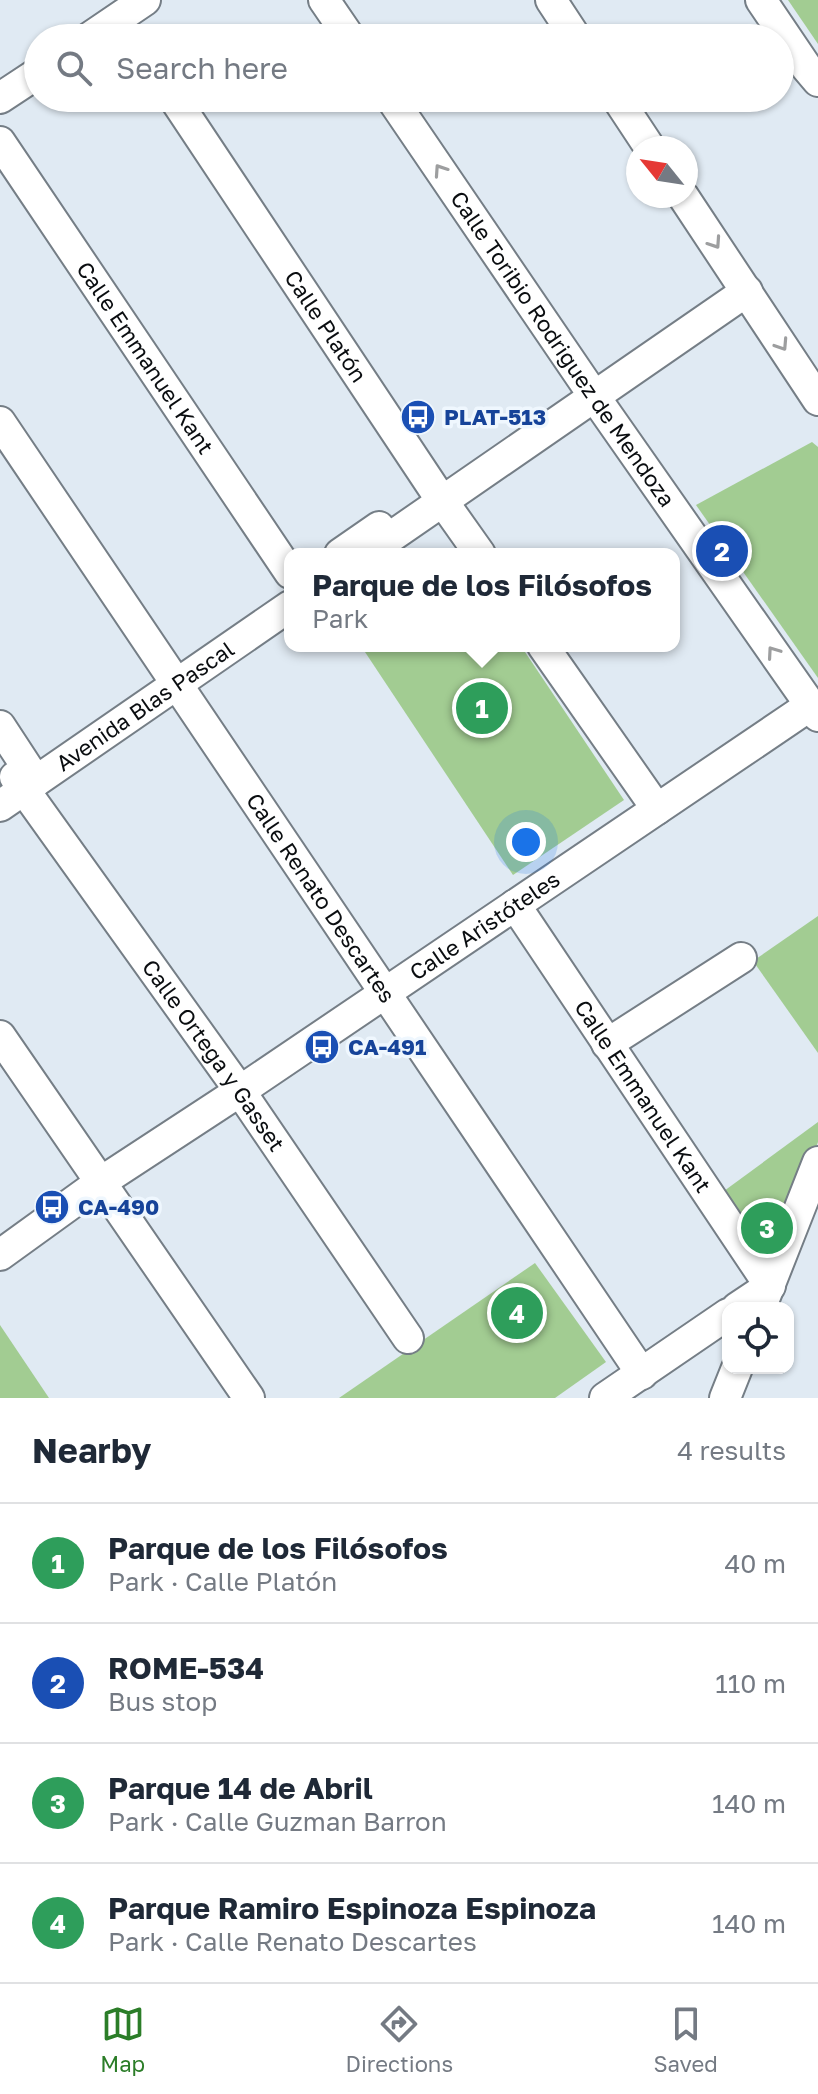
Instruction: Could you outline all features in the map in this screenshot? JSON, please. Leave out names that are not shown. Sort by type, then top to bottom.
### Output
[{"type":"street","points":[[130,24],[145,0]]},
{"type":"street","points":[[324,0],[340,24]]},
{"type":"street","points":[[551,0],[567,24]]},
{"type":"street","points":[[761,0],[777,24]]},
{"type":"street","points":[[794,49],[818,81]]},
{"type":"street","points":[[0,98],[24,82]]},
{"type":"street","name":"Calle Platón","points":[[183,112],[476,548]]},
{"type":"street","name":"Calle Toribio Rodriguez de Mendoza","points":[[401,112],[814,710]]},
{"type":"street","points":[[626,112],[642,136]]},
{"type":"street","name":"Calle Emmanuel Kant","points":[[0,142],[284,564]]},
{"type":"street","points":[[691,208],[818,400]]},
{"type":"street","points":[[350,548],[594,396],[747,291]]},
{"type":"street","name":"Calle Renato Descartes","points":[[0,422],[642,1374]]},
{"type":"street","points":[[373,548],[438,495]]},
{"type":"street","name":"Avenida Blas Pascal","points":[[17,785],[173,678],[284,594]]},
{"type":"street","name":"Avenida Blas Pascal","points":[[173,678],[284,610]]},
{"type":"street","points":[[547,652],[657,809]]},
{"type":"street","name":"Calle Aristóteles","points":[[0,1255],[101,1182],[657,809],[814,710]]},
{"type":"street","name":"Calle Ortega y Gasset","points":[[0,726],[17,785],[240,1091],[408,1338]]},
{"type":"street","name":"Calle Emmanuel Kant","points":[[515,905],[607,1044],[765,1297]]},
{"type":"street","points":[[607,1044],[741,958]]},
{"type":"street","points":[[0,1036],[249,1398]]},
{"type":"street","points":[[765,1297],[818,1162]]},
{"type":"street","points":[[605,1398],[722,1318]]},
{"type":"street","points":[[725,1398],[735,1374]]},
{"type":"green space","points":[[788,0],[818,0],[818,44]]},
{"type":"green space","points":[[812,442],[818,447],[818,678],[696,505]]},
{"type":"green space","points":[[365,652],[525,652],[624,800],[513,875]]},
{"type":"green space","points":[[818,916],[818,1053],[753,961]]},
{"type":"green space","points":[[818,1122],[818,1142],[773,1265],[724,1191]]},
{"type":"green space","points":[[535,1263],[606,1362],[555,1398],[339,1398]]},
{"type":"green space","points":[[0,1325],[49,1398],[0,1398]]},
{"type":"place","name":"PLAT-513","points":[[418,417]]},
{"type":"place","name":"ROME-534","points":[[722,551]]},
{"type":"place","name":"Parque de los Filósofos","points":[[482,708]]},
{"type":"place","name":"CA-491","points":[[322,1047]]},
{"type":"place","name":"CA-490","points":[[52,1207]]},
{"type":"place","name":"Parque 14 de Abril","points":[[767,1228]]},
{"type":"place","name":"Parque Ramiro Espinoza Espinoza","points":[[517,1313]]}]
